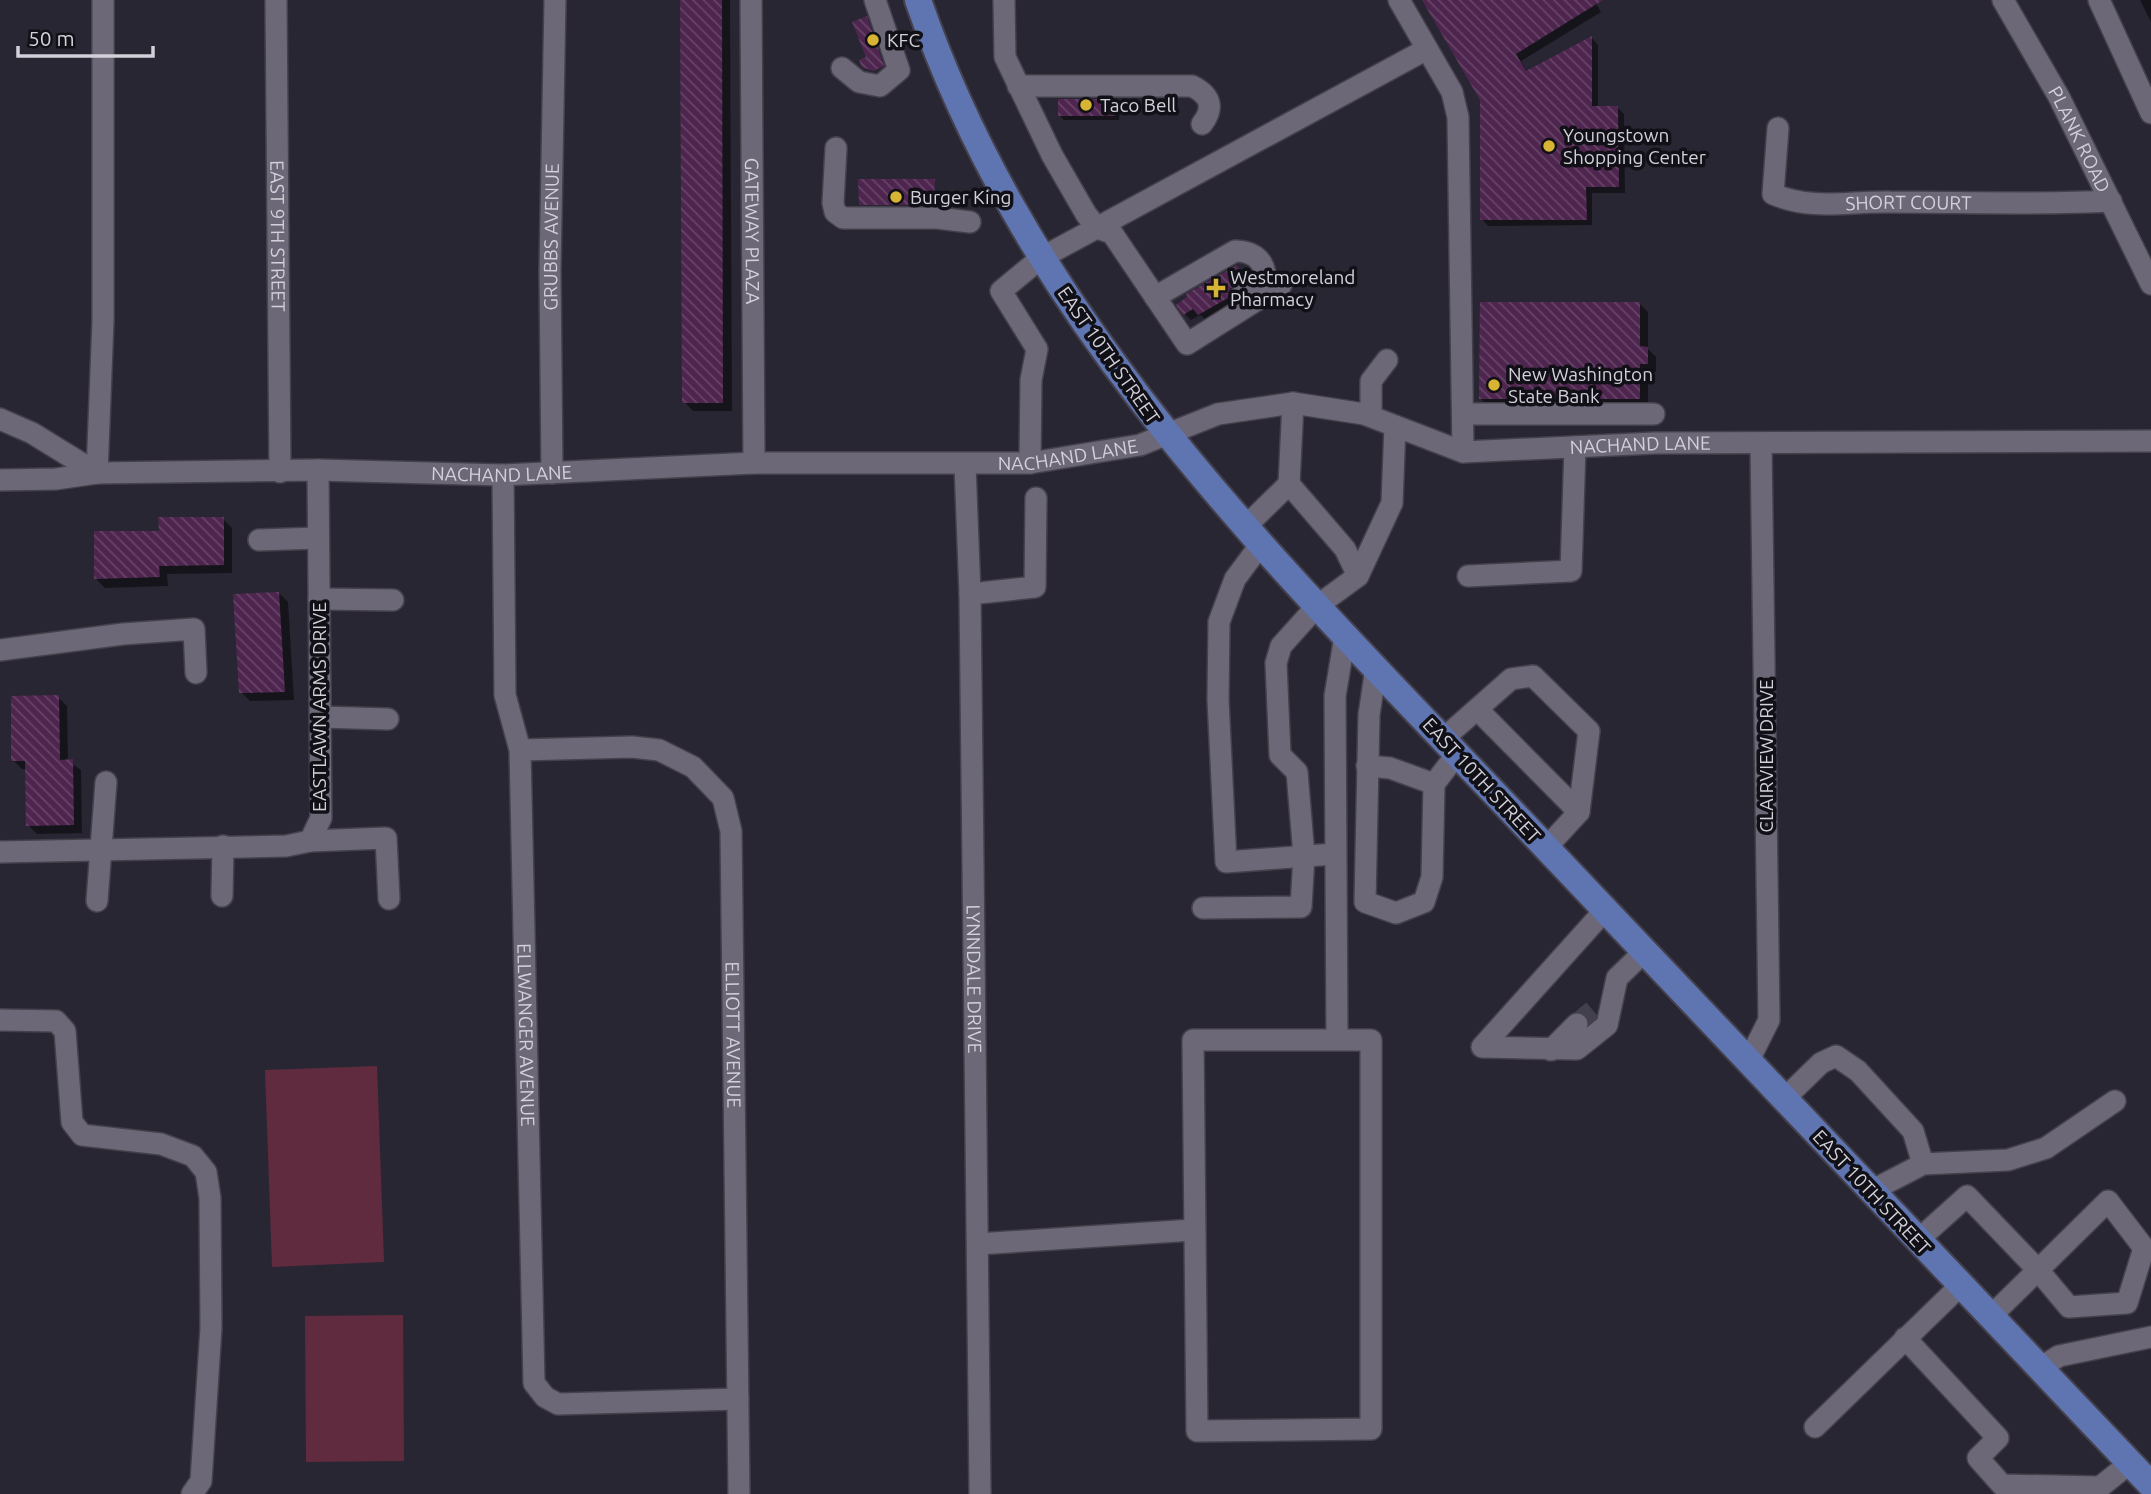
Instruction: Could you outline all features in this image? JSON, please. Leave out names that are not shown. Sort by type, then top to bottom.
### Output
[{"type":"main road","name":"EAST 10TH STREET","points":[[918,0],[985,160],[1041,258],[1128,387],[1166,435],[1253,536],[1345,636],[2144,1476]]},
{"type":"street","points":[[0,419],[32,433],[97,473],[103,321],[103,0]]},
{"type":"street","name":"EAST 9TH STREET","points":[[275,0],[280,472]]},
{"type":"street","name":"GRUBBS AVENUE","points":[[552,473],[550,271],[555,0]]},
{"type":"street","name":"GATEWAY PLAZA","points":[[751,0],[754,463]]},
{"type":"street","points":[[842,68],[859,82],[880,86],[899,70],[897,57],[876,0]]},
{"type":"street","points":[[1004,0],[1005,57],[1052,155],[1097,228],[1112,233],[1187,344],[1281,285]]},
{"type":"street","points":[[1399,0],[1452,92],[1458,117],[1463,452]]},
{"type":"street","name":"PLANK ROAD","points":[[2003,0],[2059,97],[2151,284]]},
{"type":"street","points":[[2099,0],[2148,102]]},
{"type":"street","points":[[1030,463],[1031,380],[1037,349],[1001,291],[1041,258],[1427,49]]},
{"type":"street","points":[[1018,86],[1192,86],[1204,92],[1209,99],[1209,114],[1202,124]]},
{"type":"street","name":"SHORT COURT","points":[[1778,128],[1773,194],[1793,202],[1835,206],[1886,201],[2029,205],[2111,201]]},
{"type":"street","points":[[836,148],[833,203],[835,212],[842,218],[937,218],[970,222]]},
{"type":"street","points":[[1155,297],[1235,251],[1245,251],[1259,260],[1265,273],[1261,284],[1181,335]]},
{"type":"street","points":[[1364,414],[1371,409],[1371,382],[1387,360]]},
{"type":"street","points":[[1293,403],[1289,484],[1253,536],[1219,622],[1218,699],[1226,862],[1334,854]]},
{"type":"street","name":"NACHAND LANE","points":[[0,480],[56,479],[97,473],[318,470],[503,475],[754,463],[1030,463],[1140,445],[1218,414],[1293,403],[1364,414],[1463,452],[1655,443],[2151,441]]},
{"type":"street","points":[[1463,414],[1654,414]]},
{"type":"street","points":[[1203,908],[1301,907],[1304,856],[1297,772],[1280,755],[1276,663],[1281,646],[1317,606],[1358,576],[1392,503],[1395,426]]},
{"type":"street","name":"CLAIRVIEW DRIVE","points":[[1748,1062],[1769,1020],[1761,444]]},
{"type":"street","points":[[1468,576],[1571,571],[1575,447]]},
{"type":"street","name":"LYNNDALE DRIVE","points":[[965,465],[970,594],[980,1493]]},
{"type":"street","name":"EASTLAWN ARMS DRIVE","points":[[310,841],[321,818],[318,470]]},
{"type":"street","name":"ELLWANGER AVENUE","points":[[503,475],[505,695],[520,750],[534,1383],[545,1397],[558,1404],[737,1399]]},
{"type":"street","points":[[1289,484],[1345,549],[1358,576]]},
{"type":"street","points":[[970,594],[1035,587],[1036,498]]},
{"type":"street","points":[[260,540],[318,538]]},
{"type":"street","points":[[319,599],[393,600]]},
{"type":"street","points":[[0,650],[123,634],[194,629],[196,673]]},
{"type":"street","points":[[1337,1039],[1335,696],[1345,636]]},
{"type":"street","points":[[1376,668],[1369,715],[1365,902],[1396,912],[1424,902],[1432,877],[1434,784],[1450,746],[1478,710],[1511,679],[1533,677],[1589,731],[1579,812],[1546,848]]},
{"type":"street","points":[[1478,710],[1579,812]]},
{"type":"street","points":[[320,717],[387,719]]},
{"type":"street","name":"ELLIOTT AVENUE","points":[[520,750],[632,747],[659,750],[693,767],[723,798],[732,831],[740,1494]]},
{"type":"street","points":[[1367,766],[1390,768],[1434,784]]},
{"type":"street","points":[[97,901],[106,782]]},
{"type":"street","points":[[0,852],[286,846],[310,841],[386,838],[389,899]]},
{"type":"street","points":[[222,896],[223,846]]},
{"type":"street","points":[[1605,910],[1482,1047],[1550,1051],[1577,1049],[1607,1026],[1617,978],[1644,952]]},
{"type":"street","points":[[1595,1009],[1614,992]]},
{"type":"street","points":[[0,1020],[56,1021],[65,1031],[72,1122],[82,1135],[161,1144],[193,1156],[206,1172],[210,1198],[211,1328],[201,1481],[192,1494]]},
{"type":"street","points":[[1550,1051],[1577,1024]]},
{"type":"street","points":[[1337,1039],[1371,1040],[1371,1429],[1197,1431],[1193,1040],[1337,1039]]},
{"type":"street","points":[[1784,1099],[1821,1063],[1836,1056],[1858,1071],[1913,1131],[1923,1164]]},
{"type":"street","points":[[1871,1191],[1923,1164],[2008,1160],[2046,1148],[2115,1101]]},
{"type":"street","points":[[1918,1240],[1967,1196],[2038,1270],[2069,1307],[2127,1303],[2144,1248],[2108,1201],[2038,1270],[1991,1316]]},
{"type":"street","points":[[978,1244],[1193,1230]]},
{"type":"street","points":[[1815,1427],[1961,1285]]},
{"type":"street","points":[[2040,1368],[2070,1353],[2151,1337]]},
{"type":"street","points":[[1905,1338],[1998,1438],[1978,1458],[2001,1485],[2100,1486],[2144,1476]]},
{"type":"shaded area","points":[[377,1066],[384,1262],[272,1267],[265,1070]]},
{"type":"shaded area","points":[[403,1315],[404,1461],[306,1462],[305,1316]]},
{"type":"building","points":[[680,0],[722,0],[723,403],[682,403]]},
{"type":"building","name":"Youngstown Shopping Center","points":[[1422,0],[1603,0],[1516,54],[1526,71],[1592,36],[1592,106],[1618,106],[1619,187],[1586,187],[1587,220],[1480,220],[1480,100]]},
{"type":"building","points":[[867,16],[884,66],[873,71],[862,67],[859,60],[866,57],[852,22]]},
{"type":"building","name":"Taco Bell","points":[[1058,99],[1116,99],[1116,116],[1058,116]]},
{"type":"building","name":"Burger King","points":[[858,179],[935,179],[934,205],[859,205]]},
{"type":"building","name":"Westmoreland Pharmacy","points":[[1237,265],[1245,278],[1230,289],[1228,298],[1198,315],[1193,309],[1183,315],[1176,305],[1187,297],[1186,294]]},
{"type":"building","points":[[1480,302],[1640,302],[1640,346],[1648,347],[1648,364],[1640,364],[1640,399],[1479,399]]},
{"type":"building","points":[[158,517],[224,517],[224,565],[159,566],[160,577],[94,579],[94,531],[159,531]]},
{"type":"building","points":[[279,592],[285,692],[239,693],[233,594]]},
{"type":"building","points":[[59,695],[60,760],[73,759],[74,825],[26,826],[25,761],[11,761],[11,696]]},
{"type":"tunnel","points":[[1577,1024],[1595,1009]]},
{"type":"place","name":"KFC","points":[[873,40]]},
{"type":"place","name":"Taco Bell","points":[[1086,105]]},
{"type":"place","name":"Youngstown Shopping Center","points":[[1549,146]]},
{"type":"place","name":"Burger King","points":[[896,197]]},
{"type":"place","name":"Westmoreland Pharmacy","points":[[1216,288]]},
{"type":"place","name":"New Washington State Bank","points":[[1494,385]]}]
